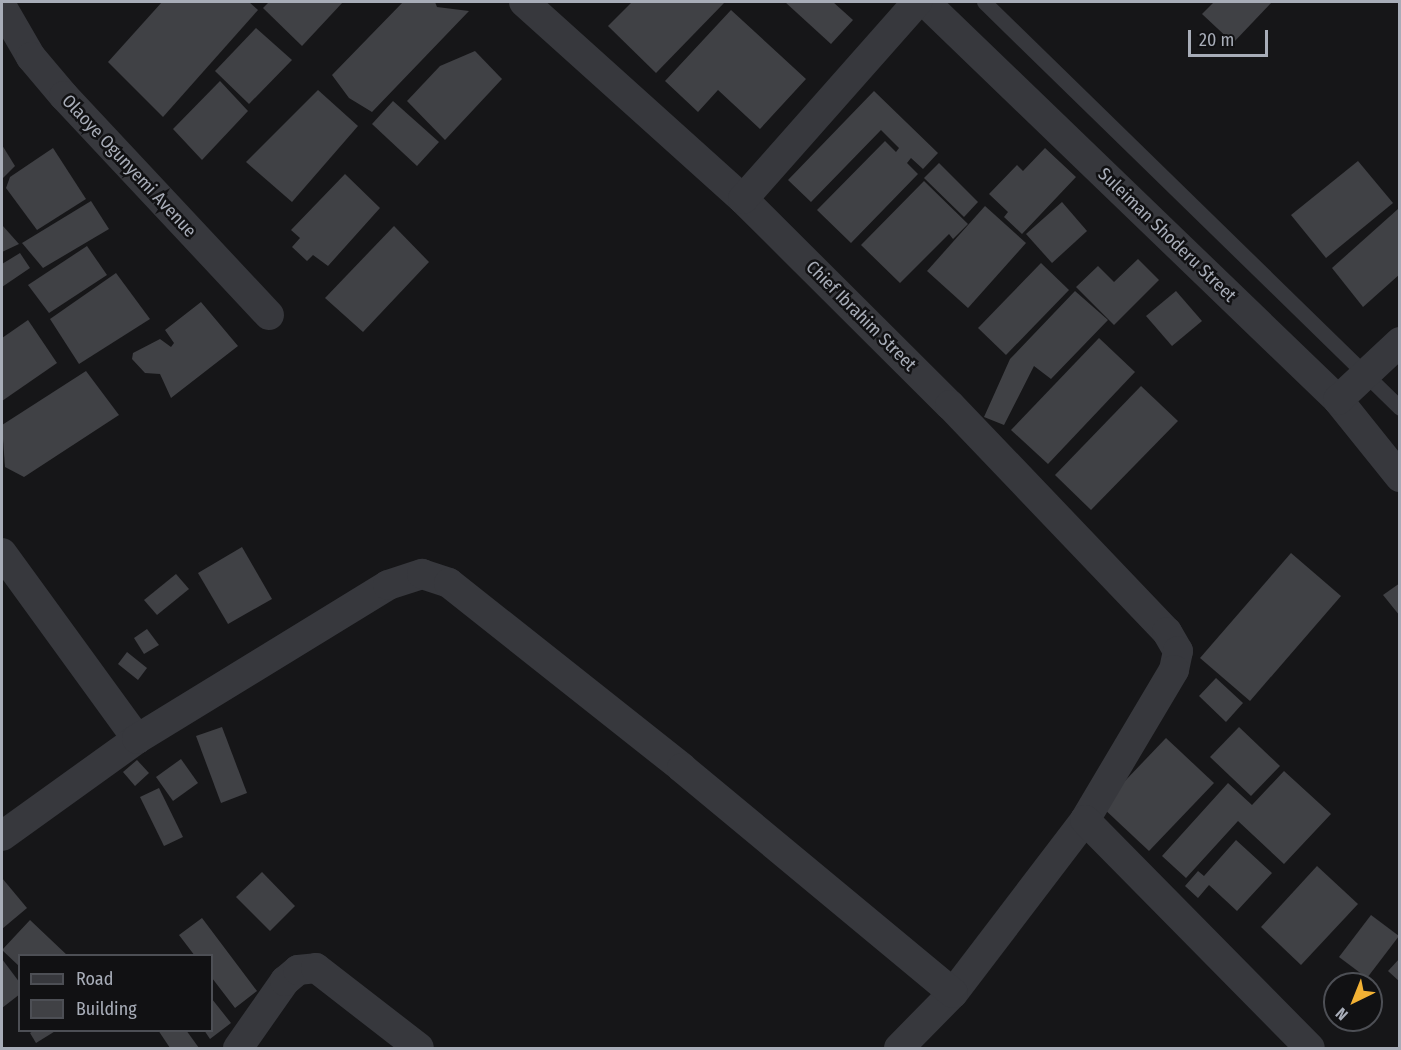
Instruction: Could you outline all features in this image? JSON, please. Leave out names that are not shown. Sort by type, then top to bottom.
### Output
[{"type":"street","name":"Chief Ibrahim Street","points":[[525,2],[743,199],[951,405],[1167,632],[1178,651],[1173,669],[1085,820]]},
{"type":"street","points":[[743,199],[917,2]]},
{"type":"street","name":"Suleiman Shoderu Street","points":[[925,2],[1338,400],[1400,477]]},
{"type":"street","name":"Olaoye Ogunyemi Avenue","points":[[2,7],[32,57],[64,96],[269,315]]},
{"type":"street","points":[[1338,400],[1400,342]]},
{"type":"street","points":[[2,553],[137,739]]},
{"type":"street","points":[[2,836],[137,739],[387,585],[422,574],[457,590],[682,768],[953,993]]},
{"type":"street","points":[[899,1048],[953,993],[1085,820],[1310,1048]]},
{"type":"street","points":[[238,1048],[285,981],[298,970],[316,968],[419,1048]]},
{"type":"lane","points":[[984,2],[1400,408]]},
{"type":"building","points":[[162,2],[249,2],[258,10],[163,117],[108,62]]},
{"type":"building","points":[[269,2],[343,2],[302,46],[263,8]]},
{"type":"building","points":[[403,2],[435,2],[437,7],[469,11],[372,112],[349,98],[332,75]]},
{"type":"building","points":[[632,2],[725,2],[656,73],[608,26]]},
{"type":"building","points":[[785,2],[833,2],[853,20],[831,44]]},
{"type":"building","points":[[1214,2],[1272,2],[1233,43],[1202,14]]},
{"type":"building","points":[[731,10],[806,79],[760,129],[718,90],[698,112],[665,81]]},
{"type":"building","points":[[256,28],[292,60],[249,104],[215,71]]},
{"type":"building","points":[[475,51],[502,79],[445,140],[407,101],[440,66]]},
{"type":"building","points":[[220,81],[248,111],[202,160],[173,129]]},
{"type":"building","points":[[318,90],[358,126],[292,202],[246,162]]},
{"type":"building","points":[[874,91],[938,153],[923,169],[911,158],[907,163],[918,174],[851,243],[817,210],[885,141],[896,152],[899,148],[881,130],[811,202],[788,180]]},
{"type":"building","points":[[393,101],[439,142],[417,166],[372,124]]},
{"type":"building","points":[[2,145],[15,166],[2,179]]},
{"type":"building","points":[[53,148],[86,199],[37,230],[6,188],[10,177]]},
{"type":"building","points":[[1045,148],[1076,177],[1022,234],[1004,217],[1008,212],[989,194],[1017,165],[1023,171]]},
{"type":"building","points":[[1358,161],[1393,203],[1326,258],[1291,215]]},
{"type":"building","points":[[939,163],[978,202],[964,217],[924,178]]},
{"type":"building","points":[[345,174],[380,208],[328,266],[313,255],[307,261],[292,247],[300,238],[291,230]]},
{"type":"building","points":[[924,181],[968,224],[953,239],[949,234],[900,283],[861,245]]},
{"type":"building","points":[[91,201],[109,229],[43,268],[22,243]]},
{"type":"building","points":[[1062,202],[1087,231],[1052,263],[1026,234]]},
{"type":"building","points":[[985,206],[1026,243],[968,308],[927,271]]},
{"type":"building","points":[[1398,209],[1400,274],[1363,307],[1332,268]]},
{"type":"building","points":[[2,225],[19,244],[2,252]]},
{"type":"building","points":[[394,226],[429,262],[363,332],[325,298]]},
{"type":"building","points":[[87,246],[107,275],[49,313],[28,285]]},
{"type":"building","points":[[20,253],[30,268],[2,287],[2,264]]},
{"type":"building","points":[[1138,259],[1159,280],[1114,325],[1076,287],[1098,266],[1114,282]]},
{"type":"building","points":[[1041,263],[1069,290],[1006,355],[978,328]]},
{"type":"building","points":[[116,273],[150,319],[79,364],[50,319]]},
{"type":"building","points":[[1075,291],[1108,320],[1051,379],[1034,366],[1004,425],[984,417],[1010,359]]},
{"type":"building","points":[[1176,291],[1202,321],[1172,346],[1146,316]]},
{"type":"building","points":[[201,302],[238,346],[171,398],[160,374],[145,373],[132,359],[133,353],[160,339],[171,347],[174,343],[165,330]]},
{"type":"building","points":[[28,320],[57,363],[2,401],[2,338]]},
{"type":"building","points":[[1099,338],[1135,372],[1048,464],[1011,430]]},
{"type":"building","points":[[86,371],[119,415],[24,477],[5,467],[2,425]]},
{"type":"building","points":[[1141,386],[1178,421],[1091,510],[1055,475]]},
{"type":"building","points":[[242,547],[272,599],[228,624],[198,573]]},
{"type":"building","points":[[1291,553],[1341,596],[1250,701],[1200,658]]},
{"type":"building","points":[[176,574],[189,589],[157,615],[144,600]]},
{"type":"building","points":[[1400,583],[1400,616],[1383,595]]},
{"type":"building","points":[[147,629],[159,645],[144,654],[134,638]]},
{"type":"building","points":[[127,652],[147,668],[138,680],[118,664]]},
{"type":"building","points":[[1216,678],[1243,703],[1226,722],[1199,696]]},
{"type":"building","points":[[222,727],[247,793],[221,803],[196,736]]},
{"type":"building","points":[[1239,727],[1280,766],[1251,796],[1210,757]]},
{"type":"building","points":[[1166,738],[1214,783],[1149,851],[1101,806]]},
{"type":"building","points":[[181,759],[198,783],[173,801],[156,777]]},
{"type":"building","points":[[137,760],[149,773],[135,786],[123,772]]},
{"type":"building","points":[[1284,771],[1331,814],[1284,864],[1238,821],[1186,878],[1162,856],[1228,783],[1252,805]]},
{"type":"building","points":[[159,788],[183,837],[164,846],[140,797]]},
{"type":"building","points":[[1236,840],[1272,873],[1237,911],[1209,885],[1198,898],[1185,886],[1198,871],[1204,876]]},
{"type":"building","points":[[1317,866],[1358,904],[1301,965],[1261,927]]},
{"type":"building","points":[[262,872],[295,906],[270,931],[236,897]]},
{"type":"building","points":[[2,878],[27,908],[2,929]]},
{"type":"building","points":[[1371,915],[1399,936],[1372,972],[1359,972],[1339,957]]},
{"type":"building","points":[[202,918],[257,991],[235,1008],[213,979],[213,954],[193,954],[179,935]]},
{"type":"building","points":[[30,920],[66,954],[18,954],[18,965],[2,950]]},
{"type":"building","points":[[1400,958],[1400,982],[1388,971]]},
{"type":"building","points":[[2,959],[18,980],[18,996],[2,1008]]},
{"type":"building","points":[[213,1000],[231,1023],[210,1039],[205,1032],[213,1032]]},
{"type":"building","points":[[31,1032],[54,1032],[36,1043]]},
{"type":"building","points":[[159,1032],[187,1032],[199,1048],[170,1048]]}]
